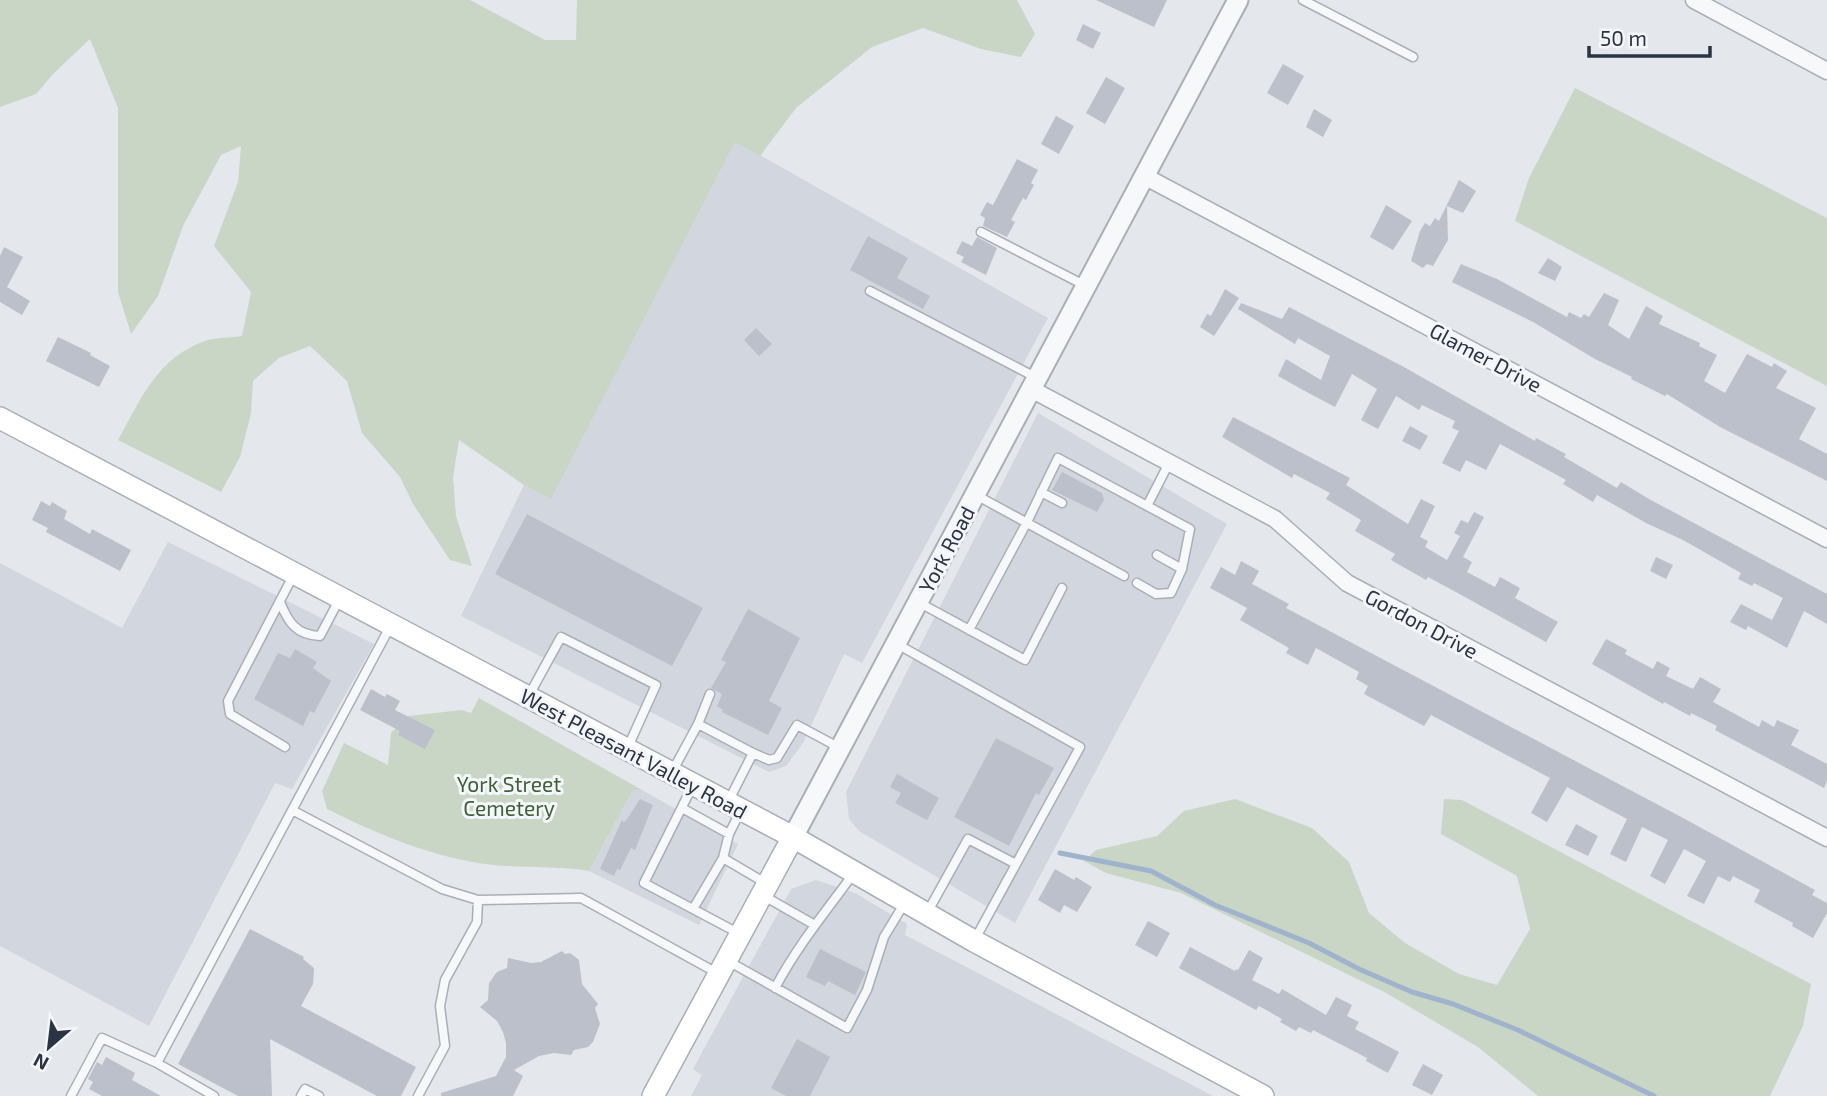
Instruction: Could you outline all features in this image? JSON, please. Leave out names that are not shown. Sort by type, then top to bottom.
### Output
[{"type":"main road","name":"West Pleasant Valley Road","points":[[0,418],[793,837],[974,941],[1263,1096]]},
{"type":"main road","name":"York Road","points":[[653,1096],[793,837]]},
{"type":"street","name":"York Road","points":[[793,837],[1238,0]]},
{"type":"street","points":[[1694,0],[1827,71]]},
{"type":"street","name":"Glamer Drive","points":[[1144,176],[1827,538]]},
{"type":"street","name":"Gordon Drive","points":[[1034,384],[1169,463],[1275,519],[1347,583],[1827,838]]},
{"type":"lane","points":[[1303,0],[1413,57]]},
{"type":"lane","points":[[981,232],[1086,286]]},
{"type":"lane","points":[[870,290],[1034,384]]},
{"type":"lane","points":[[969,629],[1058,458],[1190,529],[1182,569],[1171,593],[1156,594],[1137,583]]},
{"type":"lane","points":[[1147,506],[1169,463]]},
{"type":"lane","points":[[1041,492],[1062,503]]},
{"type":"lane","points":[[975,494],[1124,576]]},
{"type":"lane","points":[[1157,555],[1182,569]]},
{"type":"lane","points":[[285,747],[230,714],[228,701],[294,574]]},
{"type":"lane","points":[[918,602],[1025,660],[1062,588]]},
{"type":"lane","points":[[280,602],[288,622],[297,630],[320,636],[340,598]]},
{"type":"lane","points":[[157,1063],[391,625]]},
{"type":"lane","points":[[527,697],[561,636],[656,685],[627,749]]},
{"type":"lane","points":[[896,643],[1080,747],[974,941]]},
{"type":"lane","points":[[671,772],[698,724],[710,694]]},
{"type":"lane","points":[[698,724],[769,760],[777,758],[797,725],[840,748]]},
{"type":"lane","points":[[693,909],[723,858],[735,806],[753,753]]},
{"type":"lane","points":[[694,784],[645,883],[740,934]]},
{"type":"lane","points":[[682,808],[729,834]]},
{"type":"lane","points":[[292,810],[442,889],[478,900],[580,898],[722,967],[775,988],[847,1028],[867,990],[884,937],[905,901]]},
{"type":"lane","points":[[927,913],[968,839],[1016,864]]},
{"type":"lane","points":[[723,858],[813,924]]},
{"type":"lane","points":[[775,988],[813,924],[854,873]]},
{"type":"lane","points":[[418,1096],[444,1046],[440,1006],[445,980],[477,922],[478,900]]},
{"type":"lane","points":[[74,1095],[103,1038],[157,1063],[214,1096]]},
{"type":"lane","points":[[301,1096],[305,1089],[319,1096]]},
{"type":"shaded area","points":[[735,141],[1048,318],[862,663],[844,654],[803,743],[786,766],[769,772],[461,616],[524,485],[551,498]]},
{"type":"shaded area","points":[[1038,413],[1227,524],[1015,923],[859,831],[849,819],[846,792]]},
{"type":"shaded area","points":[[168,542],[374,644],[292,789],[275,783],[149,1026],[0,946],[0,563],[122,628]]},
{"type":"shaded area","points":[[633,790],[642,790],[738,844],[699,925],[589,871]]},
{"type":"shaded area","points":[[816,880],[855,893],[907,924],[905,935],[1213,1096],[691,1096],[702,1075],[693,1069],[791,889]]},
{"type":"green space","points":[[0,0],[470,0],[545,40],[576,40],[577,0],[1017,0],[1035,34],[1021,57],[981,49],[923,28],[872,47],[796,108],[760,156],[735,142],[551,499],[524,485],[459,440],[453,477],[456,516],[472,566],[450,560],[413,504],[400,477],[362,433],[347,381],[310,346],[279,358],[253,381],[251,413],[240,457],[221,492],[118,440],[152,382],[175,358],[205,341],[242,336],[251,292],[214,246],[238,182],[241,146],[221,155],[183,226],[158,296],[131,334],[118,292],[118,108],[90,39],[36,94],[0,107]]},
{"type":"green space","points":[[1575,88],[1827,218],[1827,386],[1515,221],[1529,178]]},
{"type":"green space","name":"York Street Cemetery","points":[[479,698],[642,790],[633,790],[589,871],[493,865],[449,857],[387,836],[327,809],[322,791],[344,743],[388,765],[391,733],[408,716],[462,710],[471,713]]},
{"type":"green space","points":[[1235,799],[1312,828],[1349,862],[1369,913],[1405,943],[1459,974],[1497,985],[1530,929],[1517,876],[1441,834],[1444,799],[1462,800],[1811,984],[1803,1026],[1770,1096],[1538,1096],[1478,1047],[1386,993],[1181,893],[1106,873],[1084,861],[1096,850],[1157,836],[1184,811]]},
{"type":"building","points":[[1096,0],[1167,0],[1154,27]]},
{"type":"building","points":[[1083,24],[1101,33],[1093,49],[1076,40]]},
{"type":"building","points":[[1283,64],[1304,76],[1288,105],[1267,93]]},
{"type":"building","points":[[1106,77],[1125,88],[1105,124],[1086,113]]},
{"type":"building","points":[[1314,109],[1332,120],[1323,137],[1306,127]]},
{"type":"building","points":[[1056,116],[1074,126],[1059,154],[1041,144]]},
{"type":"building","points":[[1017,159],[1038,170],[1026,200],[1023,198],[1011,220],[1015,222],[1007,237],[983,226],[985,218],[980,215],[987,202],[993,205]]},
{"type":"building","points":[[1459,180],[1476,191],[1463,213],[1447,206],[1448,240],[1433,266],[1427,264],[1423,268],[1411,261],[1420,231],[1425,223],[1430,226],[1435,218],[1439,221]]},
{"type":"building","points":[[1386,205],[1412,221],[1393,250],[1370,237]]},
{"type":"building","points":[[868,236],[908,258],[897,278],[930,296],[923,309],[850,270]]},
{"type":"building","points":[[977,237],[997,248],[986,275],[961,262],[964,257],[956,253],[962,241],[972,246]]},
{"type":"building","points":[[4,247],[23,257],[7,287],[30,301],[22,315],[0,302],[0,256]]},
{"type":"building","points":[[1548,258],[1562,267],[1555,281],[1538,273]]},
{"type":"building","points":[[1461,264],[1497,279],[1567,317],[1569,312],[1581,318],[1584,314],[1589,317],[1604,293],[1619,300],[1608,325],[1629,339],[1646,306],[1663,316],[1659,324],[1700,343],[1699,346],[1717,355],[1704,381],[1725,393],[1747,354],[1772,367],[1774,363],[1787,371],[1776,388],[1816,408],[1799,439],[1827,454],[1827,481],[1720,427],[1667,394],[1665,396],[1631,379],[1632,377],[1595,359],[1533,322],[1452,282]]},
{"type":"building","points":[[1225,289],[1239,298],[1214,336],[1200,327],[1207,314],[1211,316]]},
{"type":"building","points":[[1241,303],[1282,319],[1289,307],[1402,366],[1535,441],[1536,438],[1566,454],[1564,457],[1617,488],[1621,482],[1827,594],[1827,624],[1804,611],[1787,648],[1748,626],[1746,630],[1730,622],[1741,604],[1772,620],[1783,598],[1754,583],[1752,586],[1738,579],[1741,573],[1683,540],[1597,495],[1593,502],[1563,484],[1566,480],[1500,444],[1486,470],[1466,460],[1460,472],[1442,463],[1459,431],[1452,428],[1455,421],[1422,405],[1419,410],[1396,396],[1378,429],[1361,420],[1377,389],[1352,374],[1335,407],[1303,390],[1278,376],[1286,359],[1321,380],[1330,356],[1298,338],[1295,344],[1238,309]]},
{"type":"building","points":[[756,328],[772,344],[759,356],[744,340]]},
{"type":"building","points":[[58,337],[110,366],[99,387],[46,361]]},
{"type":"building","points":[[1233,417],[1350,478],[1346,485],[1408,524],[1421,499],[1435,506],[1420,537],[1428,541],[1425,547],[1447,560],[1460,536],[1454,533],[1461,520],[1468,523],[1474,512],[1484,517],[1463,557],[1472,562],[1467,572],[1495,587],[1500,577],[1520,588],[1515,598],[1558,622],[1546,642],[1428,577],[1426,580],[1391,560],[1395,554],[1355,531],[1361,520],[1326,499],[1330,493],[1294,474],[1292,478],[1222,437]]},
{"type":"building","points":[[1410,426],[1428,436],[1420,450],[1402,441]]},
{"type":"building","points":[[1062,472],[1102,493],[1104,500],[1097,512],[1052,490]]},
{"type":"building","points":[[41,501],[50,506],[52,502],[67,511],[64,519],[90,534],[92,529],[131,550],[120,571],[46,532],[48,528],[32,520]]},
{"type":"building","points":[[527,514],[703,608],[672,666],[495,574]]},
{"type":"building","points":[[1656,557],[1673,565],[1666,579],[1650,571]]},
{"type":"building","points":[[1241,561],[1259,571],[1252,584],[1289,604],[1286,608],[1815,890],[1812,895],[1827,903],[1827,913],[1813,938],[1792,926],[1793,923],[1754,902],[1760,890],[1733,876],[1730,882],[1718,876],[1704,904],[1687,896],[1706,861],[1684,849],[1665,884],[1650,876],[1668,840],[1642,827],[1626,862],[1610,854],[1627,819],[1567,787],[1547,822],[1531,813],[1550,778],[1431,715],[1424,726],[1364,694],[1368,686],[1356,679],[1359,672],[1316,648],[1308,665],[1286,653],[1289,648],[1240,620],[1247,608],[1210,588],[1221,567],[1235,575]]},
{"type":"building","points":[[748,609],[800,638],[769,701],[782,708],[768,735],[722,712],[717,706],[722,694],[711,688],[726,662],[721,660]]},
{"type":"building","points":[[1606,639],[1627,650],[1625,654],[1653,669],[1657,661],[1670,668],[1666,676],[1693,689],[1700,677],[1721,689],[1713,702],[1759,727],[1762,720],[1774,727],[1777,720],[1799,730],[1791,745],[1827,764],[1827,781],[1824,788],[1715,730],[1717,726],[1664,702],[1663,704],[1592,664]]},
{"type":"building","points":[[295,649],[317,662],[313,668],[331,681],[314,713],[310,711],[303,726],[254,699],[278,653],[290,658]]},
{"type":"building","points":[[371,689],[400,701],[395,710],[435,730],[425,749],[398,735],[400,731],[360,710]]},
{"type":"building","points":[[996,738],[1054,768],[1039,795],[1036,793],[1009,846],[954,817]]},
{"type":"building","points":[[897,774],[939,798],[927,820],[895,803],[901,793],[890,787]]},
{"type":"building","points":[[640,799],[653,805],[635,850],[631,848],[614,876],[600,869],[622,820],[624,822],[627,819]]},
{"type":"building","points":[[1576,824],[1598,836],[1588,856],[1565,845]]},
{"type":"building","points":[[1055,869],[1092,887],[1077,912],[1064,905],[1060,913],[1038,900]]},
{"type":"building","points":[[1148,921],[1170,933],[1157,957],[1135,945]]},
{"type":"building","points":[[250,929],[304,957],[314,968],[313,984],[301,1006],[416,1067],[401,1096],[377,1096],[270,1039],[272,1096],[238,1096],[178,1064]]},
{"type":"building","points":[[1190,947],[1235,971],[1249,950],[1263,958],[1252,980],[1279,994],[1282,989],[1326,1015],[1336,997],[1352,1005],[1347,1016],[1359,1022],[1355,1029],[1399,1052],[1388,1073],[1366,1061],[1367,1058],[1313,1030],[1311,1033],[1299,1027],[1296,1031],[1280,1022],[1282,1019],[1259,1006],[1256,1010],[1179,968]]},
{"type":"building","points":[[820,949],[866,972],[855,995],[828,981],[825,986],[806,977]]},
{"type":"building","points":[[562,951],[579,960],[582,984],[598,1004],[595,1008],[600,1024],[593,1042],[588,1047],[574,1050],[571,1055],[554,1053],[539,1056],[514,1070],[523,1076],[513,1096],[441,1096],[441,1093],[496,1076],[506,1057],[503,1032],[497,1021],[480,1007],[488,1000],[489,983],[497,972],[507,968],[508,958],[531,963],[541,962]]},
{"type":"building","points":[[797,1039],[830,1057],[810,1096],[786,1096],[771,1088]]},
{"type":"building","points":[[106,1057],[135,1073],[132,1080],[161,1096],[102,1096],[89,1089],[93,1082],[88,1079],[97,1062],[102,1065]]},
{"type":"building","points":[[1423,1064],[1443,1075],[1432,1095],[1412,1085]]},
{"type":"waterway","points":[[1060,853],[1151,871],[1215,905],[1309,943],[1412,992],[1453,1004],[1518,1030],[1654,1096]]}]
